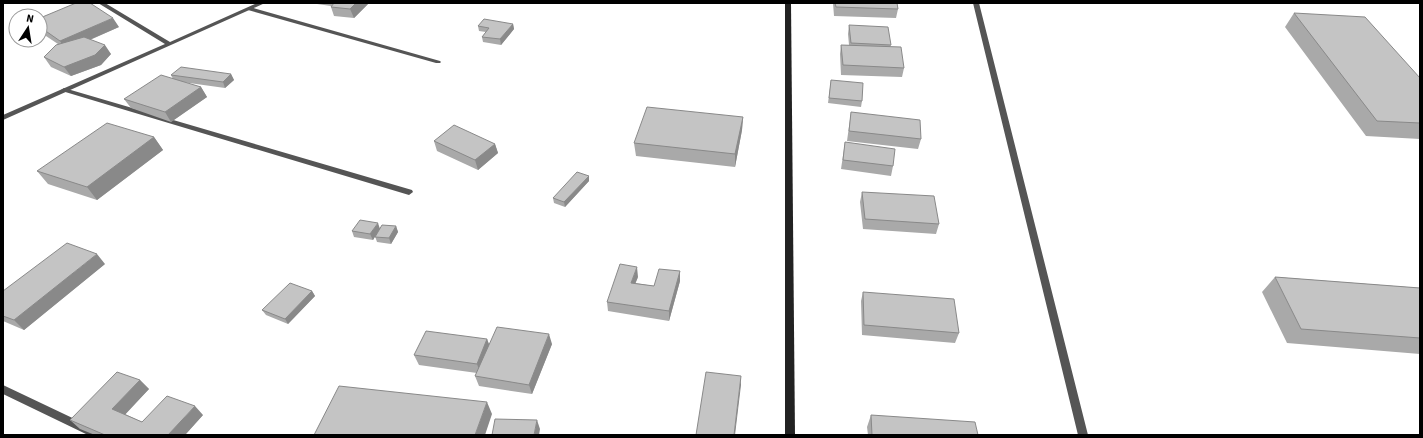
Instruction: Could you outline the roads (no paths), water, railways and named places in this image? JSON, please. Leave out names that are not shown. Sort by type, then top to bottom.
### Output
[{"type":"street","points":[[101,3],[169,44]]},
{"type":"street","points":[[3,118],[262,3]]},
{"type":"street","points":[[788,3],[790,435]]},
{"type":"street","points":[[976,3],[1083,435]]},
{"type":"street","points":[[250,9],[438,62]]},
{"type":"street","points":[[64,90],[409,192]]},
{"type":"street","points":[[3,389],[98,435]]}]
